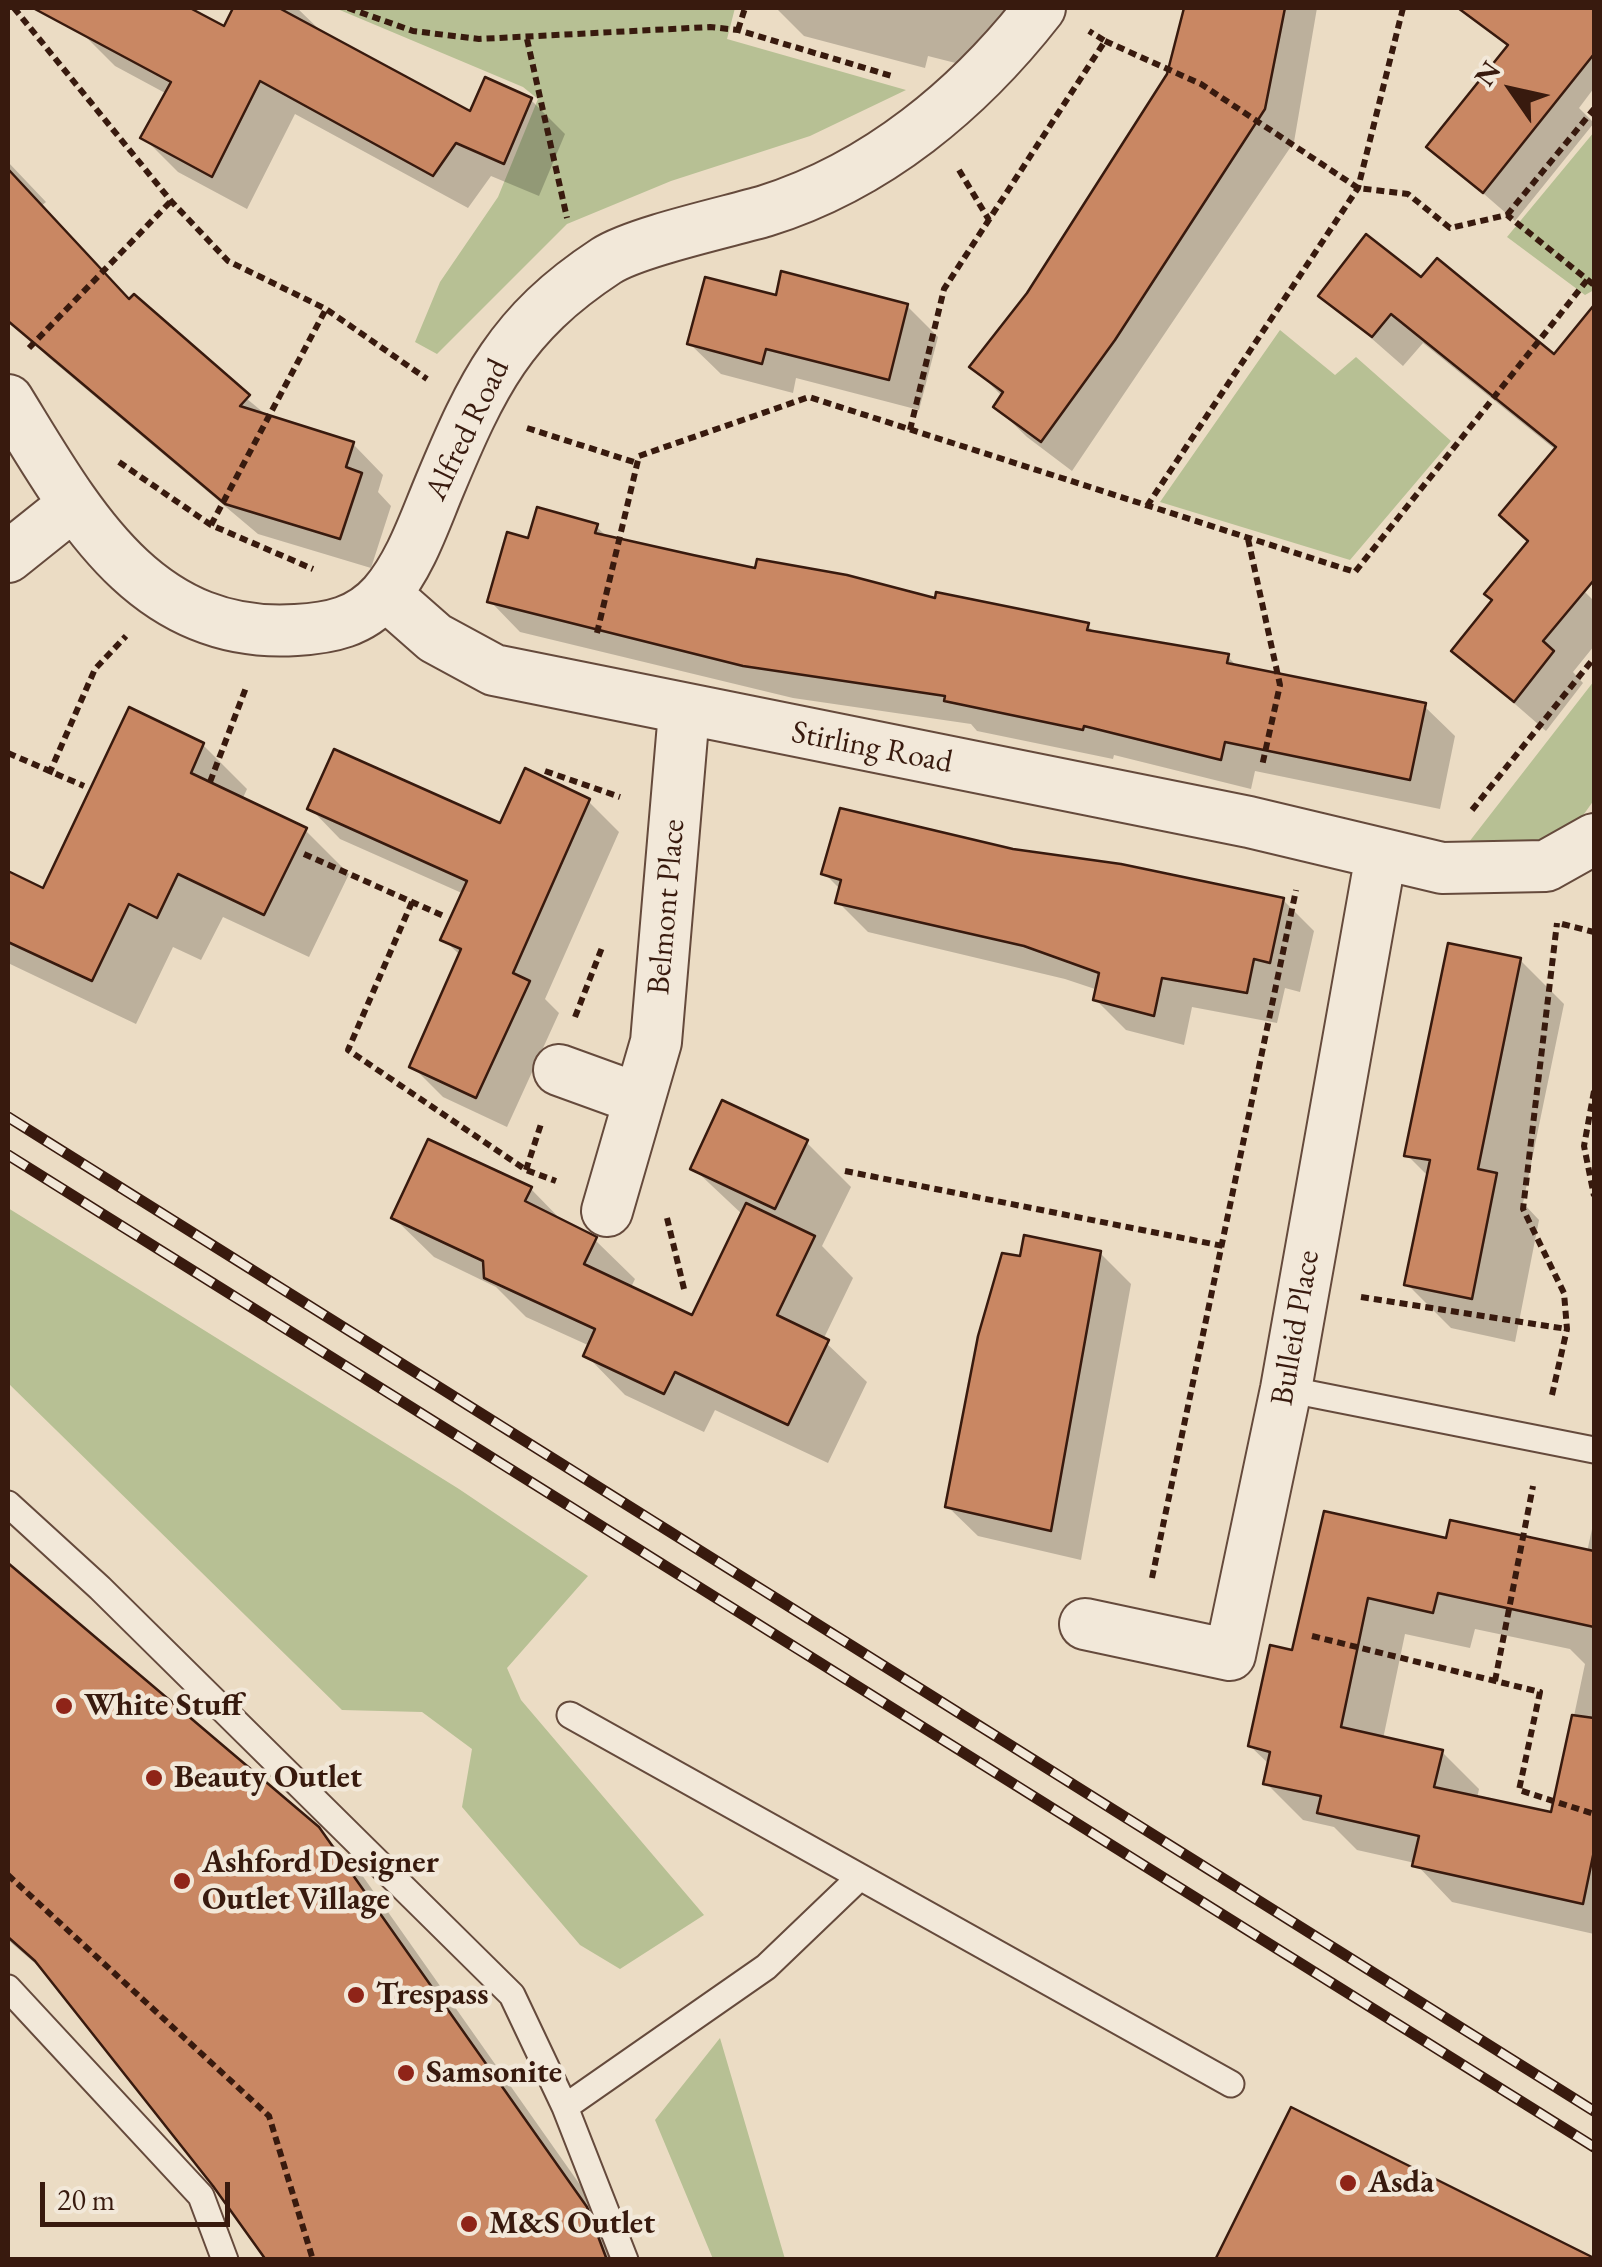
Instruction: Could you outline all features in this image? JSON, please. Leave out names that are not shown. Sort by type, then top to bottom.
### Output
[{"type":"street","name":"Alfred Road","points":[[8,400],[73,505],[123,566],[160,598],[258,633],[324,628],[358,619],[385,594],[417,541],[471,410],[505,350],[546,305],[610,258],[804,199],[883,158],[996,64],[1040,8]]},
{"type":"street","points":[[8,556],[73,505]]},
{"type":"street","name":"Stirling Road","points":[[385,594],[435,638],[494,670],[684,712],[1249,822],[1442,868],[1546,866],[1594,839]]},
{"type":"street","name":"Belmont Place","points":[[608,1205],[656,1042],[684,712]]},
{"type":"street","name":"Bulleid Place","points":[[1085,1624],[1230,1654],[1286,1389],[1381,854]]},
{"type":"street","points":[[559,1070],[639,1099]]},
{"type":"lane","points":[[1286,1389],[1594,1450]]},
{"type":"lane","points":[[8,1504],[100,1588],[512,1995],[565,2106],[625,2260]]},
{"type":"lane","points":[[570,1715],[1231,2084]]},
{"type":"lane","points":[[565,2106],[766,1967],[860,1877]]},
{"type":"lane","points":[[8,1988],[201,2196],[225,2260]]},
{"type":"path","points":[[14,8],[171,200],[228,262],[326,309],[471,410],[637,462]]},
{"type":"path","points":[[348,8],[413,31],[528,39],[710,27],[738,30],[958,96]]},
{"type":"path","points":[[738,30],[745,8]]},
{"type":"path","points":[[1147,506],[1358,188],[1403,8]]},
{"type":"path","points":[[1088,30],[1201,84],[1358,188],[1408,194],[1450,228],[1506,215],[1594,109]]},
{"type":"path","points":[[528,39],[581,280]]},
{"type":"path","points":[[910,430],[944,289],[1105,41]]},
{"type":"path","points":[[28,349],[171,200]]},
{"type":"path","points":[[584,688],[638,456],[809,396],[1355,572],[1591,282],[1506,215]]},
{"type":"path","points":[[326,309],[212,524],[317,571],[385,594]]},
{"type":"path","points":[[1248,538],[1280,685],[1249,822]]},
{"type":"path","points":[[49,774],[94,670],[160,598]]},
{"type":"path","points":[[210,782],[241,709],[258,633]]},
{"type":"path","points":[[1442,868],[1455,830],[1594,658]]},
{"type":"path","points":[[8,753],[84,786]]},
{"type":"path","points":[[545,770],[628,800]]},
{"type":"path","points":[[1140,1636],[1297,884],[1303,835]]},
{"type":"path","points":[[304,854],[446,917]]},
{"type":"path","points":[[412,902],[348,1050],[526,1170],[608,1205]]},
{"type":"path","points":[[1495,1680],[1567,1329],[1564,1293],[1524,1209],[1557,923]]},
{"type":"path","points":[[526,1170],[582,992],[606,940]]},
{"type":"path","points":[[1594,1090],[1584,1146],[1594,1196]]},
{"type":"path","points":[[845,1171],[1223,1246]]},
{"type":"path","points":[[1304,1289],[1567,1329]]},
{"type":"path","points":[[1312,1636],[1540,1692],[1519,1790],[1594,1814]]},
{"type":"path","points":[[8,1875],[269,2116],[313,2260]]},
{"type":"green space","points":[[335,8],[735,8],[727,39],[906,90],[810,136],[671,181],[567,224],[437,354],[415,342],[440,282],[498,197],[538,99],[523,87]]},
{"type":"green space","points":[[1594,132],[1594,290],[1585,295],[1507,237]]},
{"type":"green space","points":[[1280,330],[1335,375],[1356,357],[1451,441],[1350,560],[1160,502]]},
{"type":"green space","points":[[1594,681],[1594,800],[1574,828],[1542,845],[1486,852],[1469,842]]},
{"type":"green space","points":[[8,1208],[459,1489],[588,1576],[507,1668],[521,1700],[704,1915],[620,1969],[580,1945],[462,1807],[472,1749],[422,1712],[342,1710],[8,1383]]},
{"type":"green space","points":[[720,2038],[785,2259],[713,2259],[655,2120]]},
{"type":"building","points":[[33,8],[190,8],[224,26],[233,8],[279,8],[470,111],[485,77],[532,98],[504,164],[456,143],[433,176],[260,81],[212,177],[140,138],[171,82]]},
{"type":"building","points":[[1184,8],[1285,8],[1265,109],[1115,340],[1041,442],[993,407],[1003,392],[969,367],[1027,293],[1167,74]]},
{"type":"building","points":[[1458,8],[1594,8],[1594,54],[1483,193],[1426,147],[1508,45]]},
{"type":"building","points":[[8,169],[129,299],[134,294],[250,395],[240,406],[354,442],[346,467],[362,473],[340,539],[225,504],[8,321]]},
{"type":"building","points":[[1366,234],[1421,277],[1437,258],[1554,354],[1594,305],[1594,580],[1543,641],[1554,651],[1514,702],[1451,651],[1492,600],[1484,594],[1528,541],[1499,515],[1556,447],[1391,314],[1372,337],[1318,296]]},
{"type":"building","points":[[781,271],[908,304],[889,380],[766,349],[762,364],[687,344],[705,277],[776,295]]},
{"type":"building","points":[[537,507],[598,524],[595,533],[693,555],[755,568],[757,559],[847,575],[935,598],[936,592],[1089,623],[1087,630],[1229,654],[1227,663],[1426,703],[1410,780],[1225,742],[1221,760],[1084,726],[1083,730],[944,701],[945,696],[743,666],[487,602],[507,532],[528,538]]},
{"type":"building","points":[[129,707],[204,743],[191,773],[307,828],[264,915],[178,874],[157,918],[129,904],[92,981],[8,942],[8,871],[43,888]]},
{"type":"building","points":[[334,749],[500,823],[525,768],[590,799],[513,973],[530,981],[476,1098],[409,1067],[461,949],[440,940],[467,881],[307,809]]},
{"type":"building","points":[[840,808],[1013,849],[1121,864],[1284,898],[1270,963],[1254,959],[1247,993],[1162,978],[1154,1016],[1093,1000],[1099,973],[1024,946],[835,903],[841,880],[821,874]]},
{"type":"building","points":[[1448,943],[1521,958],[1478,1169],[1497,1173],[1472,1299],[1404,1285],[1430,1160],[1404,1156]]},
{"type":"building","points":[[722,1100],[808,1140],[775,1209],[690,1169]]},
{"type":"building","points":[[428,1139],[532,1187],[525,1201],[597,1237],[584,1264],[692,1315],[746,1203],[815,1236],[777,1315],[829,1340],[788,1425],[675,1372],[664,1394],[583,1356],[595,1329],[484,1278],[483,1261],[391,1218]]},
{"type":"building","points":[[1024,1235],[1101,1251],[1051,1531],[945,1507],[978,1336],[1002,1253],[1020,1256]]},
{"type":"building","points":[[1324,1511],[1446,1538],[1450,1520],[1594,1551],[1594,1627],[1438,1593],[1433,1613],[1368,1598],[1341,1727],[1443,1750],[1434,1787],[1551,1812],[1572,1715],[1594,1718],[1594,1851],[1583,1904],[1412,1866],[1419,1836],[1317,1813],[1321,1796],[1263,1784],[1270,1752],[1248,1746],[1270,1645],[1292,1650]]},
{"type":"building","name":"Ashford Designer Outlet Village","points":[[8,1563],[319,1827],[587,2207],[607,2260],[266,2260],[213,2186],[35,1961],[8,1937]]},
{"type":"building","name":"Asda","points":[[1291,2107],[1594,2258],[1594,2260],[1215,2260]]},
{"type":"railway","points":[[8,1117],[1594,2111]]},
{"type":"railway","points":[[8,1155],[1594,2147]]},
{"type":"place","name":"White Stuff","points":[[64,1706]]},
{"type":"place","name":"Beauty Outlet","points":[[154,1778]]},
{"type":"place","name":"Ashford Designer Outlet Village","points":[[182,1881]]},
{"type":"place","name":"Trespass","points":[[356,1995]]},
{"type":"place","name":"Samsonite","points":[[406,2073]]},
{"type":"place","name":"Asda","points":[[1348,2183]]},
{"type":"place","name":"M&S Outlet","points":[[469,2224]]}]
